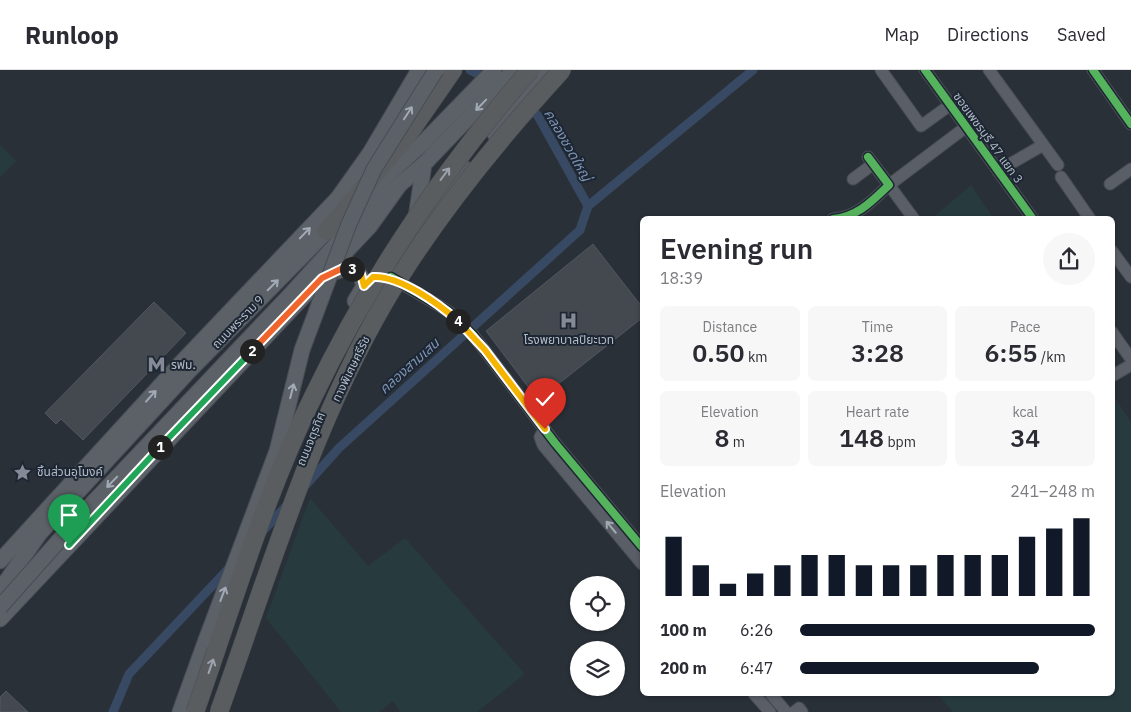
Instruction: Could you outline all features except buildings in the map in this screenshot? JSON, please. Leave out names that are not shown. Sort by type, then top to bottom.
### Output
[{"type":"highway","name":"ทางพิเศษศรีรัช","points":[[195,712],[281,469],[312,397],[380,272],[443,175],[530,70]]},
{"type":"highway","name":"ทางพิเศษศรีรัช","points":[[219,712],[322,431],[351,367],[384,303],[427,237],[476,169],[562,70]]},
{"type":"highway","points":[[327,231],[408,135],[445,74]]},
{"type":"main road","name":"ถนนพระราม 9","points":[[0,561],[223,319],[338,198],[370,153],[419,70]]},
{"type":"main road","name":"ถนนพระราม 9","points":[[0,590],[40,532],[190,370],[327,231],[441,125],[494,70]]},
{"type":"main road","name":"ถนนพระราม 9","points":[[0,607],[86,510],[290,295],[359,219],[424,164],[514,70]]},
{"type":"main road","name":"ถนนจตุรทิศ","points":[[210,712],[318,420],[358,337],[391,277],[445,195],[549,70]]},
{"type":"main road","points":[[277,451],[302,350],[349,224],[374,169],[445,74]]},
{"type":"main road","points":[[338,198],[408,135]]},
{"type":"main road","points":[[412,244],[424,164]]},
{"type":"main road","name":"ถนนพระราม 9","points":[[0,619],[169,437],[370,226],[398,187]]},
{"type":"main road","points":[[322,278],[343,268],[354,269],[361,274],[364,286]]},
{"type":"main road","points":[[180,712],[277,451],[364,286],[373,277],[391,277]]},
{"type":"main road","points":[[190,370],[223,319]]},
{"type":"main road","points":[[163,400],[169,418],[184,422]]},
{"type":"main road","points":[[147,416],[166,421],[170,427],[169,437]]},
{"type":"main road","points":[[0,573],[40,532]]},
{"type":"street","points":[[881,70],[921,126],[950,104]]},
{"type":"street","name":"ซอยเพชรบุรี 47 แยก 3","points":[[925,70],[1031,216]]},
{"type":"street","points":[[989,70],[1043,145],[1088,216]]},
{"type":"street","points":[[1092,70],[1131,124]]},
{"type":"street","points":[[846,216],[855,214],[867,206],[889,184],[966,127]]},
{"type":"street","points":[[998,171],[1043,145]]},
{"type":"street","points":[[853,179],[871,160],[912,216]]},
{"type":"street","points":[[1110,184],[1131,168]]},
{"type":"street","points":[[1115,258],[1131,277]]},
{"type":"street","points":[[391,277],[438,304],[473,335],[545,429],[585,488],[640,561]]},
{"type":"street","points":[[1115,336],[1131,359]]},
{"type":"street","points":[[1115,374],[1131,364]]},
{"type":"street","points":[[585,488],[640,545]]},
{"type":"street","points":[[764,696],[770,712]]},
{"type":"street","points":[[764,696],[786,712]]},
{"type":"street","points":[[794,712],[799,708],[802,712]]},
{"type":"green space","points":[[0,145],[16,161],[0,177]]},
{"type":"green space","points":[[971,185],[992,216],[935,216]]},
{"type":"green space","points":[[1115,398],[1131,422],[1131,712],[953,712],[939,696],[1115,696]]},
{"type":"green space","points":[[310,498],[368,566],[405,538],[525,674],[477,712],[400,712],[393,701],[379,712],[341,712],[266,618]]},
{"type":"waterway","name":"คลองชวดใหญ่","points":[[470,70],[489,80]]},
{"type":"waterway","name":"คลองสามเสน","points":[[305,486],[339,448],[580,230],[588,206],[753,70]]},
{"type":"waterway","name":"คลองชวดใหญ่","points":[[527,105],[538,116],[588,206]]},
{"type":"waterway","name":"คลองสามเสน","points":[[261,533],[288,504]]},
{"type":"waterway","name":"คลองสามเสน","points":[[113,712],[129,674],[230,567]]},
{"type":"cycle path","points":[[925,70],[1031,216]]},
{"type":"cycle path","points":[[1093,70],[1131,124]]},
{"type":"cycle path","points":[[847,216],[871,202],[889,185],[868,157]]},
{"type":"cycle path","points":[[391,277],[448,311],[473,335],[555,443],[640,545]]},
{"type":"place","name":"โรงพยาบาลปิยะเวท","points":[[569,321]]},
{"type":"place","name":"รฟม.","points":[[157,365]]},
{"type":"place","name":"ชิ้นส่วนอุโมงค์","points":[[23,472]]},
{"type":"route","points":[[69,545],[169,437],[322,278],[343,268],[354,269],[361,274],[364,286],[373,277],[391,277],[448,311],[473,335],[545,429]]}]
